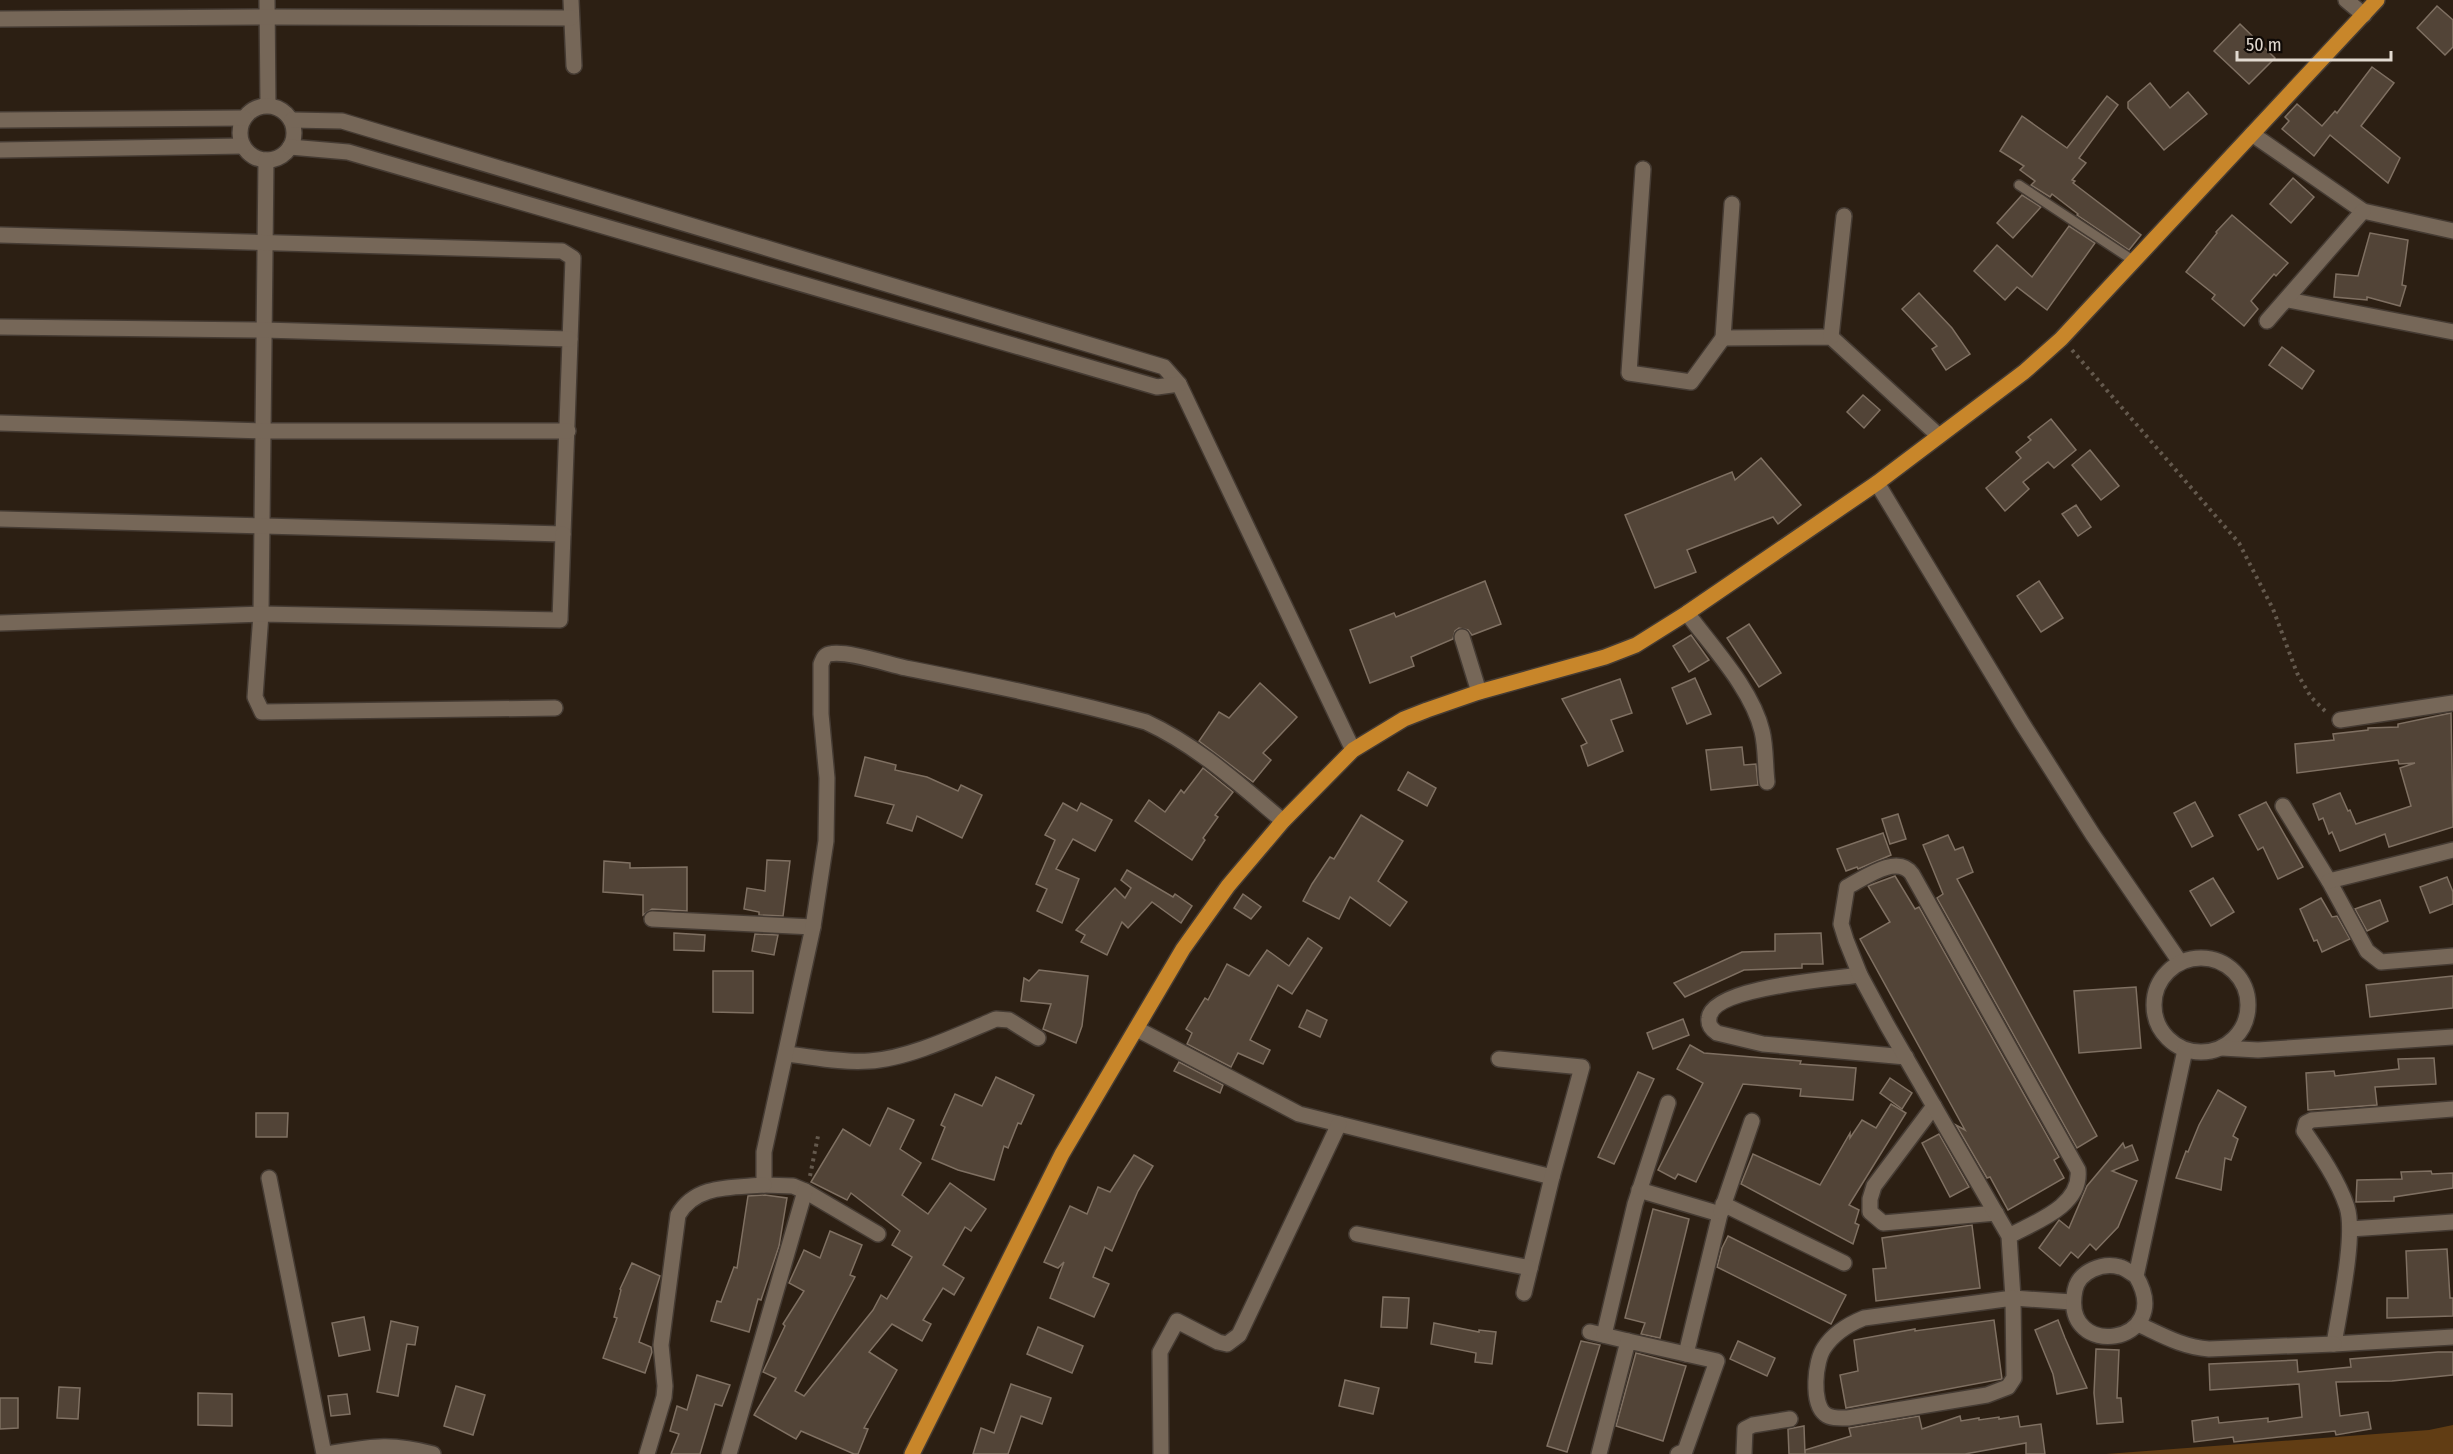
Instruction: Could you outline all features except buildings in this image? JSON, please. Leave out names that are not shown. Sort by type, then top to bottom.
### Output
[{"type":"main road","points":[[912,1454],[1062,1154],[1183,949],[1228,886],[1283,820],[1353,750],[1404,719],[1479,692],[1605,657],[1636,645],[1687,613],[1877,483],[2024,372],[2061,339],[2377,0]]},
{"type":"street","points":[[267,0],[268,105]]},
{"type":"street","points":[[571,0],[574,66]]},
{"type":"street","points":[[2346,0],[2364,15]]},
{"type":"street","points":[[0,18],[571,18]]},
{"type":"street","points":[[259,106],[278,107],[291,120],[294,139],[284,155],[266,160],[249,153],[243,146],[240,127],[244,118],[259,106]]},
{"type":"street","points":[[0,120],[244,118]]},
{"type":"street","points":[[291,120],[342,121],[353,124],[1164,367],[1179,384],[1353,750]]},
{"type":"street","points":[[2252,134],[2363,211],[2453,231]]},
{"type":"street","points":[[0,150],[243,146]]},
{"type":"street","points":[[290,147],[348,152],[1157,387],[1179,384]]},
{"type":"street","points":[[266,160],[261,614],[255,697],[262,712],[555,708]]},
{"type":"street","points":[[1642,169],[1629,373],[1691,382],[1723,338],[1732,204]]},
{"type":"street","points":[[2267,321],[2288,300],[2363,211]]},
{"type":"street","points":[[1831,337],[1844,216]]},
{"type":"street","points":[[0,235],[562,251],[573,258],[560,620],[261,614],[0,623]]},
{"type":"street","points":[[2288,300],[2453,332]]},
{"type":"street","points":[[0,327],[264,330],[570,339]]},
{"type":"street","points":[[1723,338],[1831,337],[1939,436]]},
{"type":"street","points":[[0,423],[263,431],[568,431]]},
{"type":"street","points":[[1877,483],[2087,826],[2180,962]]},
{"type":"street","points":[[0,519],[563,534]]},
{"type":"street","points":[[1687,613],[1746,694],[1755,711],[1762,733],[1767,782]]},
{"type":"street","points":[[1462,637],[1479,692]]},
{"type":"street","points":[[764,1185],[764,1152],[813,927],[826,841],[827,778],[820,675],[824,657],[829,654],[862,657],[1146,722],[1172,734],[1192,748],[1283,820]]},
{"type":"street","points":[[2340,720],[2453,703]]},
{"type":"street","points":[[2283,806],[2329,881],[2367,951],[2374,958],[2381,962],[2453,956]]},
{"type":"street","points":[[2329,881],[2453,850]]},
{"type":"street","points":[[2009,1236],[2068,1201],[2076,1190],[2079,1179],[2078,1170],[1912,874],[1905,866],[1882,869],[1847,887],[1841,924],[1860,975],[2009,1236],[2013,1298],[2014,1378],[2008,1387],[1987,1395],[1848,1418],[1835,1418],[1825,1414],[1819,1405],[1816,1376],[1818,1358],[1831,1340],[1845,1327],[1864,1318],[2013,1298],[2072,1302]]},
{"type":"street","points":[[652,919],[813,927]]},
{"type":"street","points":[[2222,1048],[2232,1041],[2246,1021],[2248,1009],[2243,985],[2236,974],[2216,960],[2192,958],[2180,962],[2162,979],[2156,989],[2153,1002],[2154,1014],[2165,1036],[2185,1050],[2204,1053],[2222,1048],[2258,1050],[2453,1037]]},
{"type":"street","points":[[1860,975],[1734,995],[1713,1009],[1708,1022],[1711,1029],[1717,1033],[1763,1044],[1906,1057]]},
{"type":"street","points":[[786,1054],[871,1062],[901,1055],[996,1019],[1009,1020],[1038,1038]]},
{"type":"street","points":[[1137,1029],[1299,1114],[1552,1176]]},
{"type":"street","points":[[2136,1276],[2185,1050]]},
{"type":"street","points":[[1499,1059],[1582,1067],[1552,1176],[1524,1293]]},
{"type":"street","points":[[1668,1103],[1597,1333],[1717,1361],[1685,1451],[1678,1454]]},
{"type":"street","points":[[1934,1106],[1874,1186],[1870,1199],[1870,1212],[1883,1223],[1996,1213]]},
{"type":"street","points":[[2334,1344],[2350,1228],[2347,1208],[2333,1177],[2304,1131],[2306,1124],[2312,1120],[2453,1109]]},
{"type":"street","points":[[1686,1354],[1721,1209],[1752,1121]]},
{"type":"street","points":[[1161,1454],[1160,1352],[1168,1336],[1177,1321],[1218,1342],[1227,1344],[1239,1335],[1339,1124]]},
{"type":"street","points":[[269,1178],[325,1454],[379,1445],[402,1447],[433,1454]]},
{"type":"street","points":[[647,1454],[665,1386],[661,1345],[678,1215],[685,1203],[698,1194],[764,1185],[793,1186],[878,1233]]},
{"type":"street","points":[[729,1454],[805,1191]]},
{"type":"street","points":[[1639,1191],[1721,1209],[1844,1263]]},
{"type":"street","points":[[2350,1228],[2453,1222]]},
{"type":"street","points":[[1357,1234],[1530,1269]]},
{"type":"street","points":[[2104,1265],[2121,1267],[2136,1276],[2144,1290],[2145,1305],[2138,1324],[2130,1332],[2115,1338],[2100,1337],[2085,1330],[2076,1317],[2072,1302],[2076,1285],[2087,1272],[2104,1265]]},
{"type":"street","points":[[2138,1324],[2169,1340],[2193,1348],[2209,1349],[2453,1336]]},
{"type":"street","points":[[1599,1454],[1628,1341]]},
{"type":"street","points":[[1744,1454],[1745,1429],[1753,1425],[1790,1419]]},
{"type":"lane","points":[[2019,184],[2134,261]]},
{"type":"path","points":[[2061,339],[2239,543],[2273,609],[2297,673],[2311,697],[2326,712],[2340,720]]},
{"type":"path","points":[[805,1191],[818,1136]]},
{"type":"shaded area","points":[[2453,1425],[2453,1454],[2106,1454],[2429,1430]]}]
